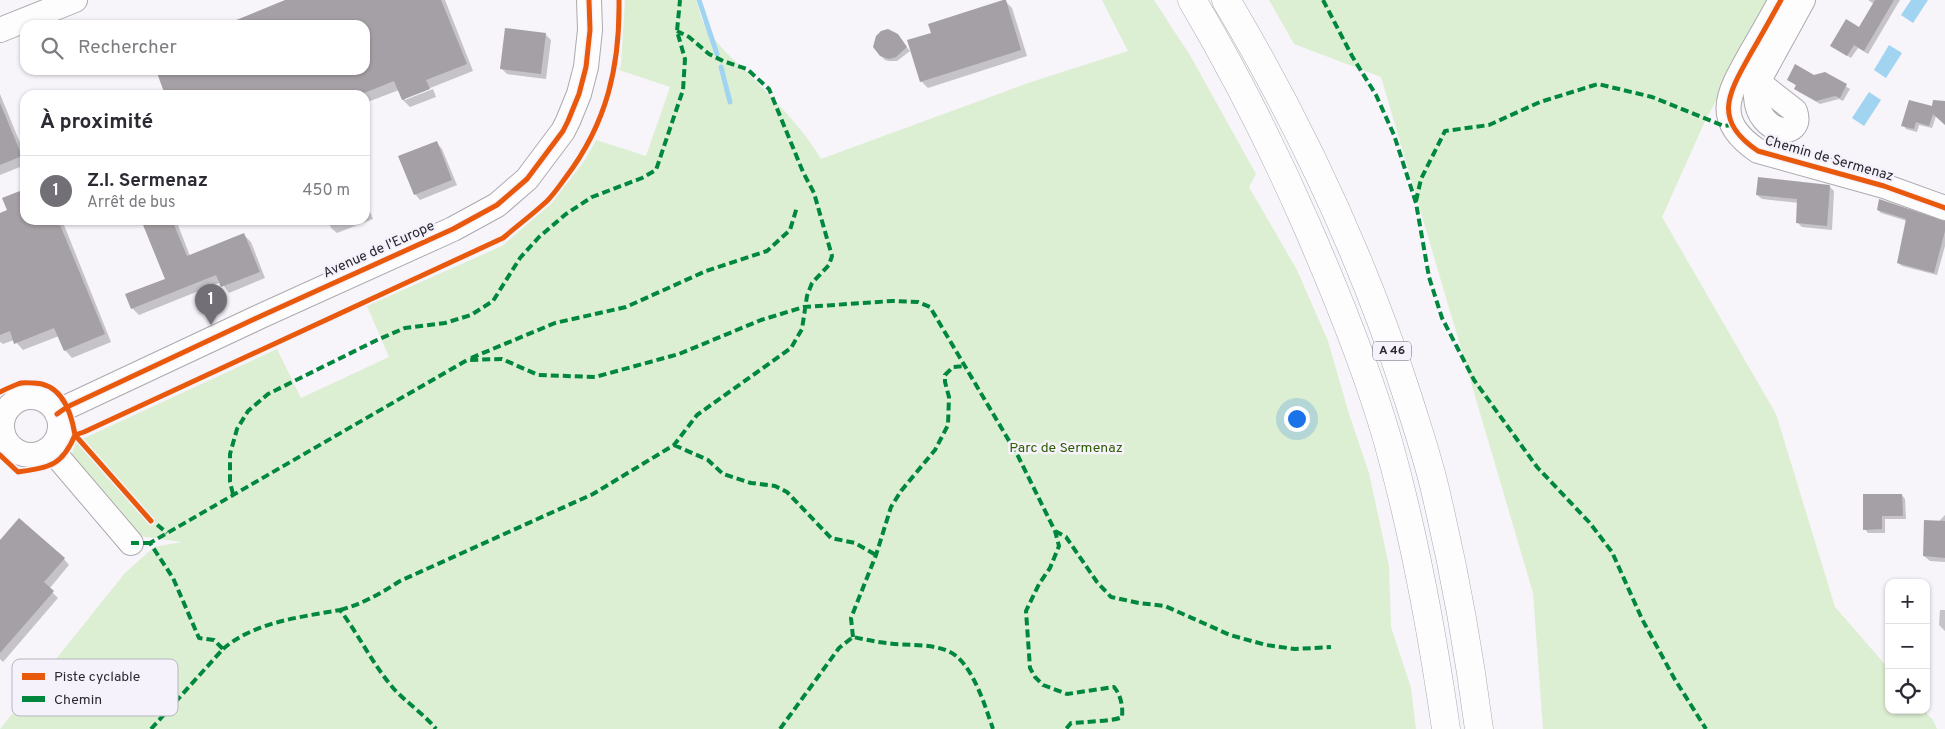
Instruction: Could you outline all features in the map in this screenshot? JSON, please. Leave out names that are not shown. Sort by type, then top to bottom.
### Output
[{"type":"highway","points":[[1173,0],[1307,227]]},
{"type":"highway","name":"A 46","points":[[1192,0],[1251,104],[1329,276],[1348,326],[1386,437],[1401,494],[1428,614],[1446,729]]},
{"type":"highway","name":"A 46","points":[[1226,0],[1298,128],[1365,278],[1393,352],[1418,429],[1437,497],[1458,595],[1479,729]]},
{"type":"street","points":[[25,20],[75,0]]},
{"type":"street","name":"Avenue de l'Europe","points":[[57,414],[67,407],[252,320],[453,229],[497,205],[527,179],[563,131],[568,121],[579,94],[586,67],[590,30],[589,0]]},
{"type":"street","name":"Chemin de Sermenaz","points":[[1781,0],[1739,74],[1729,96],[1728,107],[1736,133],[1758,151],[1884,186],[1945,208]]},
{"type":"street","points":[[1758,82],[1803,0]]},
{"type":"street","points":[[0,30],[20,22]]},
{"type":"street","points":[[32,398],[42,400],[51,406],[57,414],[60,423],[56,441],[42,453],[32,456],[3,447],[3,411],[12,404],[21,399],[32,398]]},
{"type":"street","points":[[50,448],[131,544]]},
{"type":"green space","name":"Parc de Sermenaz","points":[[625,0],[696,0],[703,22],[714,39],[791,119],[821,159],[1028,83],[1128,51],[1102,0],[1154,0],[1191,57],[1256,174],[1249,187],[1297,270],[1328,341],[1349,414],[1369,473],[1389,566],[1391,627],[1411,688],[1416,729],[0,729],[12,714],[12,716],[178,716],[178,659],[56,659],[125,573],[154,547],[182,542],[138,536],[70,459],[76,442],[277,349],[301,398],[389,357],[367,306],[502,246],[551,204],[585,160],[596,140],[646,156],[670,87],[619,70],[621,65]]},
{"type":"green space","points":[[1269,0],[1772,0],[1706,119],[1662,217],[1776,414],[1835,607],[1885,664],[1885,714],[1928,714],[1937,729],[1543,729],[1533,593],[1381,77],[1294,44]]},
{"type":"water","points":[[1911,0],[1928,0],[1913,23],[1901,15]]},
{"type":"water","points":[[1889,45],[1902,53],[1886,78],[1874,70]]},
{"type":"water","points":[[1869,92],[1881,100],[1864,126],[1852,118]]},
{"type":"building","points":[[285,0],[441,0],[467,64],[426,80],[430,89],[402,100],[394,81],[370,91],[163,90],[158,75],[370,75],[370,20],[236,20]]},
{"type":"building","points":[[1006,0],[1021,50],[920,82],[907,40],[931,33],[928,24]]},
{"type":"building","points":[[1875,0],[1894,0],[1864,51],[1854,45],[1847,56],[1830,46],[1846,19],[1859,27]]},
{"type":"building","points":[[505,28],[546,33],[541,74],[500,69]]},
{"type":"building","points":[[888,29],[898,34],[907,47],[896,57],[889,59],[880,56],[873,47],[876,36],[881,31]]},
{"type":"building","points":[[1795,64],[1814,75],[1825,72],[1847,84],[1840,98],[1835,96],[1816,101],[1794,89],[1796,85],[1787,80]]},
{"type":"building","points":[[1909,100],[1932,106],[1933,100],[1945,101],[1945,125],[1933,114],[1929,126],[1916,122],[1914,129],[1901,126]]},
{"type":"building","points":[[0,103],[20,151],[20,157],[0,165]]},
{"type":"building","points":[[437,141],[452,180],[414,195],[398,156]]},
{"type":"building","points":[[1758,177],[1830,185],[1827,226],[1796,223],[1797,199],[1756,195]]},
{"type":"building","points":[[20,191],[20,225],[60,225],[105,334],[64,351],[54,328],[14,344],[10,331],[0,335],[0,213],[7,210],[2,198]]},
{"type":"building","points":[[1879,199],[1945,221],[1945,231],[1934,273],[1897,263],[1906,219],[1877,210]]},
{"type":"building","points":[[143,225],[174,225],[187,256],[244,233],[260,272],[221,287],[216,275],[131,309],[125,294],[165,279]]},
{"type":"building","points":[[1863,494],[1902,494],[1903,516],[1882,516],[1882,529],[1863,530]]},
{"type":"building","points":[[19,518],[65,558],[44,582],[54,591],[0,653],[0,540]]},
{"type":"building","points":[[1924,520],[1945,521],[1945,558],[1923,556]]},
{"type":"waterway","points":[[699,0],[717,54]]},
{"type":"waterway","points":[[721,67],[730,102]]},
{"type":"marked path","points":[[233,494],[230,482],[230,454],[237,429],[248,411],[268,394],[405,328],[445,323],[471,315],[493,301],[520,258],[539,237],[566,214],[592,197],[642,178],[656,170],[683,90],[685,59],[677,31],[680,0]]},
{"type":"marked path","points":[[1323,0],[1352,56],[1376,95],[1394,135],[1416,203],[1429,277],[1442,318],[1474,380],[1537,467],[1589,522],[1612,552],[1642,619],[1674,678],[1706,729]]},
{"type":"marked path","points":[[340,610],[363,602],[400,581],[593,494],[674,445],[697,415],[791,348],[802,329],[807,296],[812,283],[829,265],[832,256],[814,193],[803,172],[769,89],[747,69],[709,54],[689,37],[677,31]]},
{"type":"marked path","points":[[1416,201],[1421,179],[1445,131],[1489,125],[1540,102],[1598,84],[1652,97],[1724,126],[1732,125]]},
{"type":"marked path","points":[[471,358],[555,323],[626,307],[706,271],[767,251],[790,230],[797,207]]},
{"type":"marked path","points":[[178,699],[223,649],[214,640],[199,638],[173,578],[150,543],[467,360],[502,359],[538,375],[595,377],[679,354],[761,320],[804,307],[892,301],[918,302],[930,307],[1018,456],[1055,531],[1059,546],[1050,568],[1039,584],[1026,611],[1030,668],[1043,685],[1067,694],[1114,687],[1120,697],[1122,709],[1122,717],[1071,723],[1066,729]]},
{"type":"marked path","points":[[853,637],[851,618],[876,555],[891,507],[901,491],[935,450],[948,425],[949,397],[945,375],[953,367],[965,366]]},
{"type":"marked path","points":[[674,445],[708,460],[723,474],[751,483],[775,486],[787,492],[831,538],[855,543],[876,555]]},
{"type":"marked path","points":[[148,517],[167,533]]},
{"type":"marked path","points":[[1055,531],[1066,537],[1097,582],[1111,597],[1165,606],[1230,635],[1266,645],[1295,649],[1331,647]]},
{"type":"marked path","points":[[131,543],[150,543]]},
{"type":"marked path","points":[[223,649],[235,640],[263,627],[294,618],[340,610],[386,680],[436,729]]},
{"type":"marked path","points":[[780,729],[839,648],[853,637],[883,643],[941,648],[956,656],[971,674],[993,729]]},
{"type":"marked path","points":[[151,729],[163,716]]},
{"type":"cycle path","points":[[57,414],[67,407],[261,316],[453,229],[497,205],[527,179],[563,131],[568,121],[579,94],[586,67],[590,30],[589,0]]},
{"type":"cycle path","points":[[75,435],[503,238],[542,206],[552,195],[580,157],[592,136],[601,115],[613,71],[617,48],[619,0]]},
{"type":"cycle path","points":[[1781,0],[1736,81],[1731,94],[1729,106],[1734,128],[1744,140],[1758,151],[1884,186],[1945,208]]},
{"type":"cycle path","points":[[0,392],[20,383],[43,384],[51,388],[63,400],[71,417],[75,435],[60,459],[47,466],[18,472],[0,455]]},
{"type":"cycle path","points":[[75,435],[151,521]]},
{"type":"place","name":"Z.I. Sermenaz","points":[[211,325]]}]
